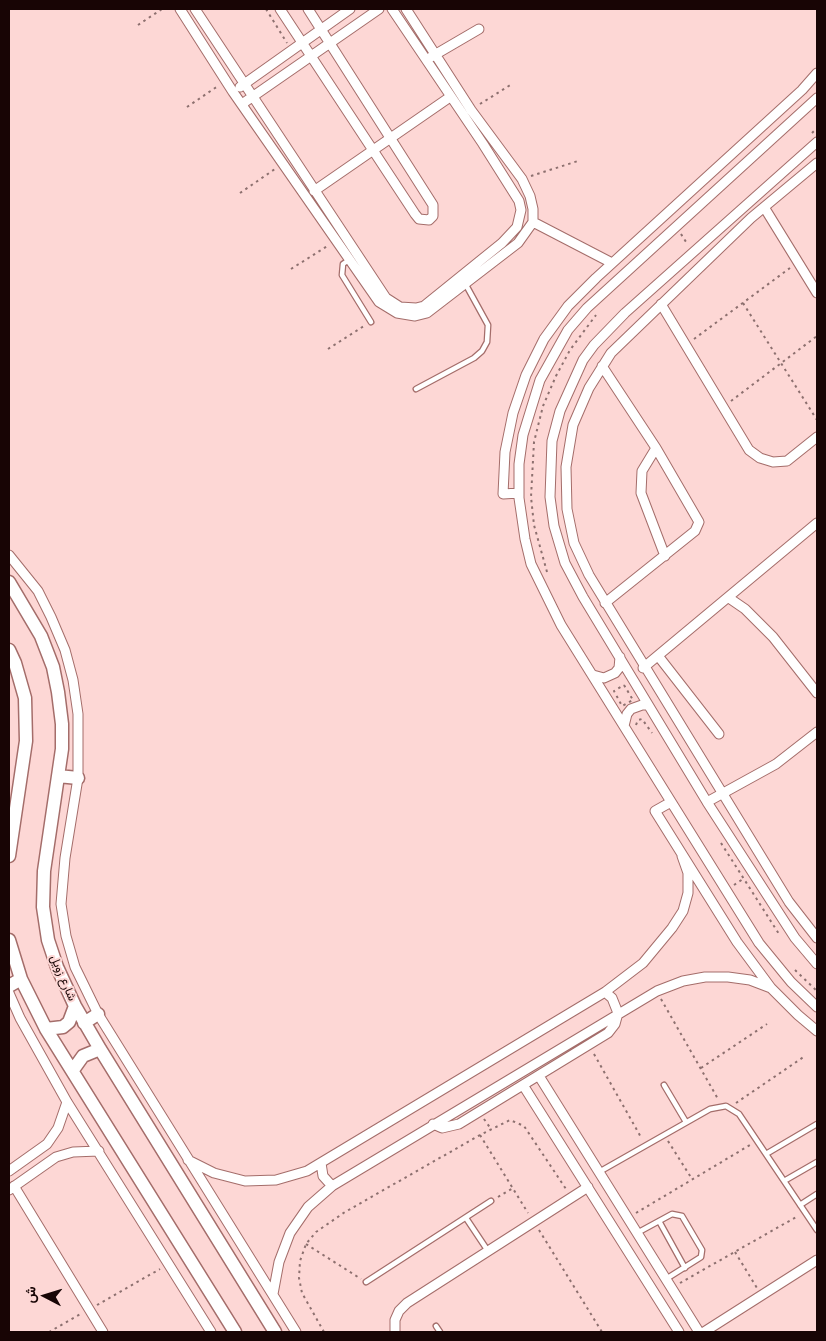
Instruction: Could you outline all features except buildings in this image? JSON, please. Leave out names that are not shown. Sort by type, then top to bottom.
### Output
[{"type":"main road","name":"شارع زويل","points":[[9,582],[40,636],[53,667],[62,724],[58,776],[44,871],[43,906],[48,940],[84,1023],[275,1332]]},
{"type":"main road","points":[[9,650],[12,666],[25,698],[26,741],[9,856]]},
{"type":"main road","points":[[58,776],[78,778]]},
{"type":"main road","points":[[9,940],[21,979],[46,1029],[235,1332]]},
{"type":"main road","points":[[9,986],[21,979]]},
{"type":"main road","points":[[46,1029],[63,1027],[69,1022],[75,1006]]},
{"type":"main road","points":[[84,1023],[98,1014]]},
{"type":"main road","points":[[72,1070],[83,1056],[100,1049]]},
{"type":"street","points":[[180,9],[233,92],[284,163],[349,260],[382,300],[398,310],[415,316],[505,247],[528,232],[533,222],[530,196],[522,179],[392,9]]},
{"type":"street","points":[[195,9],[314,191],[359,254],[382,300]]},
{"type":"street","points":[[280,9],[372,151],[419,219],[429,220],[433,216],[433,205],[331,42],[308,9]]},
{"type":"street","points":[[233,92],[350,9]]},
{"type":"street","points":[[242,104],[379,9]]},
{"type":"street","points":[[406,9],[450,97],[483,144],[519,201],[520,218],[505,247]]},
{"type":"street","points":[[431,58],[479,29]]},
{"type":"street","points":[[519,496],[503,494],[505,452],[513,413],[526,375],[544,339],[568,306],[612,263],[802,90],[817,73]]},
{"type":"street","points":[[314,191],[450,97]]},
{"type":"street","points":[[817,98],[587,308],[553,354],[536,389],[523,435],[519,464],[519,496],[525,539],[538,580],[561,625],[759,943],[791,982],[817,1007]]},
{"type":"street","points":[[483,144],[492,138]]},
{"type":"street","points":[[817,142],[624,314],[594,345],[583,360],[558,419],[552,441],[550,497],[554,526],[565,563],[583,597],[707,802],[795,938],[817,964]]},
{"type":"street","points":[[284,163],[293,157]]},
{"type":"street","points":[[817,163],[752,218],[660,304],[611,353],[589,388],[573,425],[566,467],[567,509],[574,543],[605,603],[789,902],[817,938]]},
{"type":"street","points":[[510,187],[522,179]]},
{"type":"street","points":[[704,179],[713,192]]},
{"type":"street","points":[[519,201],[530,196]]},
{"type":"street","points":[[764,207],[817,293]]},
{"type":"street","points":[[744,209],[752,218]]},
{"type":"street","points":[[324,221],[333,216]]},
{"type":"street","points":[[533,222],[612,263]]},
{"type":"street","points":[[517,227],[528,232]]},
{"type":"street","points":[[349,260],[359,254]]},
{"type":"street","points":[[450,290],[466,285],[478,268]]},
{"type":"street","points":[[660,304],[749,450],[760,458],[773,462],[787,461],[817,438]]},
{"type":"street","points":[[602,366],[656,448],[699,522],[698,529],[605,603]]},
{"type":"street","points":[[656,448],[642,471],[640,493],[666,556]]},
{"type":"street","points":[[644,668],[817,523]]},
{"type":"street","points":[[9,555],[21,567],[38,591],[65,650],[78,714],[78,778],[65,858],[61,904],[66,936],[75,967],[98,1014],[296,1332]]},
{"type":"street","points":[[729,598],[758,621],[817,693]]},
{"type":"street","points":[[593,675],[604,678],[615,673],[619,668],[620,656]]},
{"type":"street","points":[[659,657],[720,734]]},
{"type":"street","points":[[624,726],[627,714],[631,709],[648,705]]},
{"type":"street","points":[[707,802],[721,792],[776,764],[817,732]]},
{"type":"street","points":[[671,802],[655,811],[737,942],[771,988],[798,1015],[817,1030]]},
{"type":"street","points":[[188,1160],[229,1178],[260,1182],[292,1177],[321,1163],[605,992],[643,963],[659,946],[682,911],[688,892],[688,873],[682,856]]},
{"type":"street","points":[[273,1294],[279,1262],[290,1233],[308,1207],[332,1186],[657,991],[683,981],[705,977],[728,977],[750,980],[771,988]]},
{"type":"street","points":[[433,1124],[442,1128],[451,1128],[608,1033],[615,1024],[618,1013],[616,1005],[605,992]]},
{"type":"street","points":[[9,993],[20,1018],[67,1102],[99,1150],[211,1332]]},
{"type":"street","points":[[538,1076],[699,1332]]},
{"type":"street","points":[[524,1085],[679,1332]]},
{"type":"street","points":[[9,1171],[48,1144],[58,1128],[67,1102]]},
{"type":"street","points":[[48,1144],[56,1157]]},
{"type":"street","points":[[99,1150],[73,1152],[56,1157],[11,1188],[103,1332]]},
{"type":"street","points":[[321,1163],[323,1176],[332,1186]]},
{"type":"street","points":[[395,1332],[395,1320],[399,1311],[407,1303],[588,1187]]},
{"type":"street","points":[[704,1332],[817,1260]]},
{"type":"lane","points":[[349,260],[343,264],[342,275],[372,322]]},
{"type":"lane","points":[[416,389],[474,358],[482,351],[487,342],[488,325],[466,285]]},
{"type":"lane","points":[[664,1085],[686,1122]]},
{"type":"lane","points":[[599,1172],[710,1109],[722,1105],[730,1107],[739,1114],[817,1229]]},
{"type":"lane","points":[[766,1154],[817,1124]]},
{"type":"lane","points":[[784,1181],[817,1162]]},
{"type":"lane","points":[[800,1205],[817,1194]]},
{"type":"lane","points":[[366,1282],[491,1201]]},
{"type":"lane","points":[[637,1233],[672,1214],[679,1214],[702,1250],[699,1260],[666,1279]]},
{"type":"lane","points":[[466,1218],[488,1251]]},
{"type":"lane","points":[[659,1221],[685,1268]]},
{"type":"lane","points":[[436,1326],[440,1332]]},
{"type":"path","points":[[138,25],[162,9]]},
{"type":"path","points":[[266,9],[292,50]]},
{"type":"path","points":[[187,107],[226,81]]},
{"type":"path","points":[[471,110],[512,84]]},
{"type":"path","points":[[522,179],[578,161]]},
{"type":"path","points":[[240,193],[284,163]]},
{"type":"path","points":[[676,226],[693,252]]},
{"type":"path","points":[[674,241],[682,234]]},
{"type":"path","points":[[291,268],[337,240]]},
{"type":"path","points":[[686,345],[798,262]]},
{"type":"path","points":[[743,303],[817,420]]},
{"type":"path","points":[[549,577],[539,548],[531,498],[534,442],[546,399],[570,350],[600,309]]},
{"type":"path","points":[[328,349],[372,322]]},
{"type":"path","points":[[723,407],[817,336]]},
{"type":"path","points":[[519,496],[531,498],[550,497]]},
{"type":"path","points":[[624,685],[633,700],[622,706],[614,691],[624,685]]},
{"type":"path","points":[[726,890],[753,872]]},
{"type":"path","points":[[794,969],[817,991]]},
{"type":"path","points":[[657,991],[722,1105]]},
{"type":"path","points":[[701,1068],[767,1024]]},
{"type":"path","points":[[589,1045],[646,1145]]},
{"type":"path","points":[[730,1107],[805,1056]]},
{"type":"path","points":[[480,1112],[491,1129]]},
{"type":"path","points":[[324,1332],[305,1300],[300,1286],[300,1261],[306,1244],[326,1223],[491,1129],[510,1120],[524,1126],[571,1198]]},
{"type":"path","points":[[480,1135],[602,1332]]},
{"type":"path","points":[[664,1135],[692,1179]]},
{"type":"path","points":[[628,1218],[758,1141]]},
{"type":"path","points":[[491,1201],[513,1188]]},
{"type":"path","points":[[672,1288],[805,1212]]},
{"type":"path","points":[[306,1244],[366,1282]]},
{"type":"path","points":[[735,1252],[761,1296]]},
{"type":"path","points":[[49,1332],[169,1263]]}]
